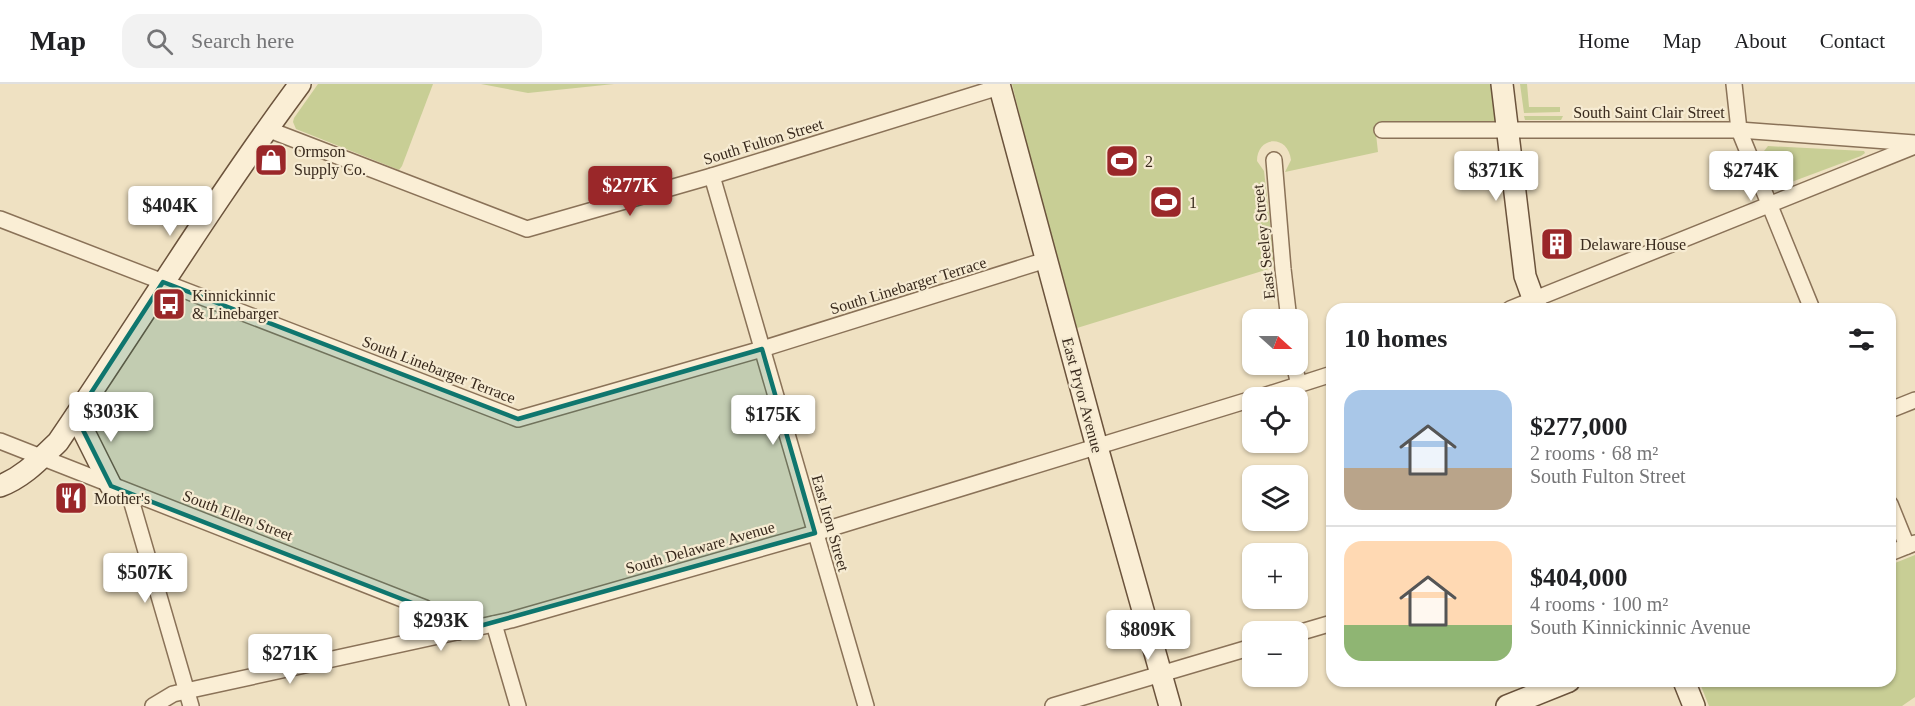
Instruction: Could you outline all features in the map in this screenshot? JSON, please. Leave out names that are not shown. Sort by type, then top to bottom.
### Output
[{"type":"main road","points":[[0,486],[13,482],[43,458],[58,442],[163,282],[300,84]]},
{"type":"main road","points":[[1502,84],[1525,276],[1535,303]]},
{"type":"main road","name":"East Pryor Avenue","points":[[999,85],[1170,706]]},
{"type":"main road","points":[[76,417],[120,490]]},
{"type":"main road","points":[[1507,706],[1554,687]]},
{"type":"main road","points":[[1686,687],[1694,706]]},
{"type":"street","points":[[1734,84],[1738,130],[1810,303]]},
{"type":"street","name":"South Fulton Street","points":[[267,129],[527,229],[712,176],[999,85]]},
{"type":"street","name":"South Saint Clair Street","points":[[1382,130],[1738,130],[1915,145]]},
{"type":"street","points":[[1537,303],[1915,145]]},
{"type":"street","name":"East Seeley Street","points":[[1274,160],[1282,269],[1287,309]]},
{"type":"street","name":"East Iron Street","points":[[712,176],[866,706]]},
{"type":"street","name":"South Linebarger Terrace","points":[[0,219],[518,418],[762,349],[1046,260]]},
{"type":"street","points":[[1297,375],[1299,385]]},
{"type":"street","points":[[1293,387],[1326,376]]},
{"type":"street","points":[[1896,408],[1915,400]]},
{"type":"street","name":"South Delaware Avenue","points":[[153,706],[173,694],[494,624],[815,533],[1242,402]]},
{"type":"street","name":"South Ellen Street","points":[[0,441],[425,608],[458,632]]},
{"type":"street","points":[[120,490],[191,706]]},
{"type":"street","points":[[1896,516],[1911,545],[1896,551]]},
{"type":"street","points":[[494,624],[518,706]]},
{"type":"street","points":[[1308,630],[1326,625]]},
{"type":"street","points":[[1053,706],[1242,650]]},
{"type":"highlighted area","points":[[163,282],[518,419],[762,349],[815,533],[458,632],[425,608],[111,486],[76,416]]},
{"type":"green space","points":[[318,84],[433,84],[399,170],[296,129],[294,118]]},
{"type":"green space","points":[[481,84],[614,84],[528,93]]},
{"type":"green space","points":[[1012,84],[1492,84],[1497,123],[1382,122],[1375,125],[1378,152],[1285,172],[1291,160],[1289,152],[1279,142],[1267,143],[1258,153],[1257,161],[1264,171],[1275,267],[1077,328]]},
{"type":"green space","points":[[1520,84],[1527,84],[1529,107],[1560,107],[1560,112],[1524,113]]},
{"type":"green space","points":[[1524,116],[1563,116],[1561,120],[1525,120]]},
{"type":"green space","points":[[1768,146],[1864,151],[1865,153],[1778,187],[1763,156]]},
{"type":"green space","points":[[1915,555],[1915,697],[1902,706],[1709,706],[1701,687],[1896,687],[1896,563]]},
{"type":"place","name":"Ormson Supply Co.","points":[[271,160]]},
{"type":"place","name":"2","points":[[1122,161]]},
{"type":"place","name":"1","points":[[1166,202]]},
{"type":"place","name":"Delaware House","points":[[1557,244]]},
{"type":"place","name":"Kinnickinnic & Linebarger","points":[[169,304]]},
{"type":"place","name":"Mother's","points":[[71,498]]}]
